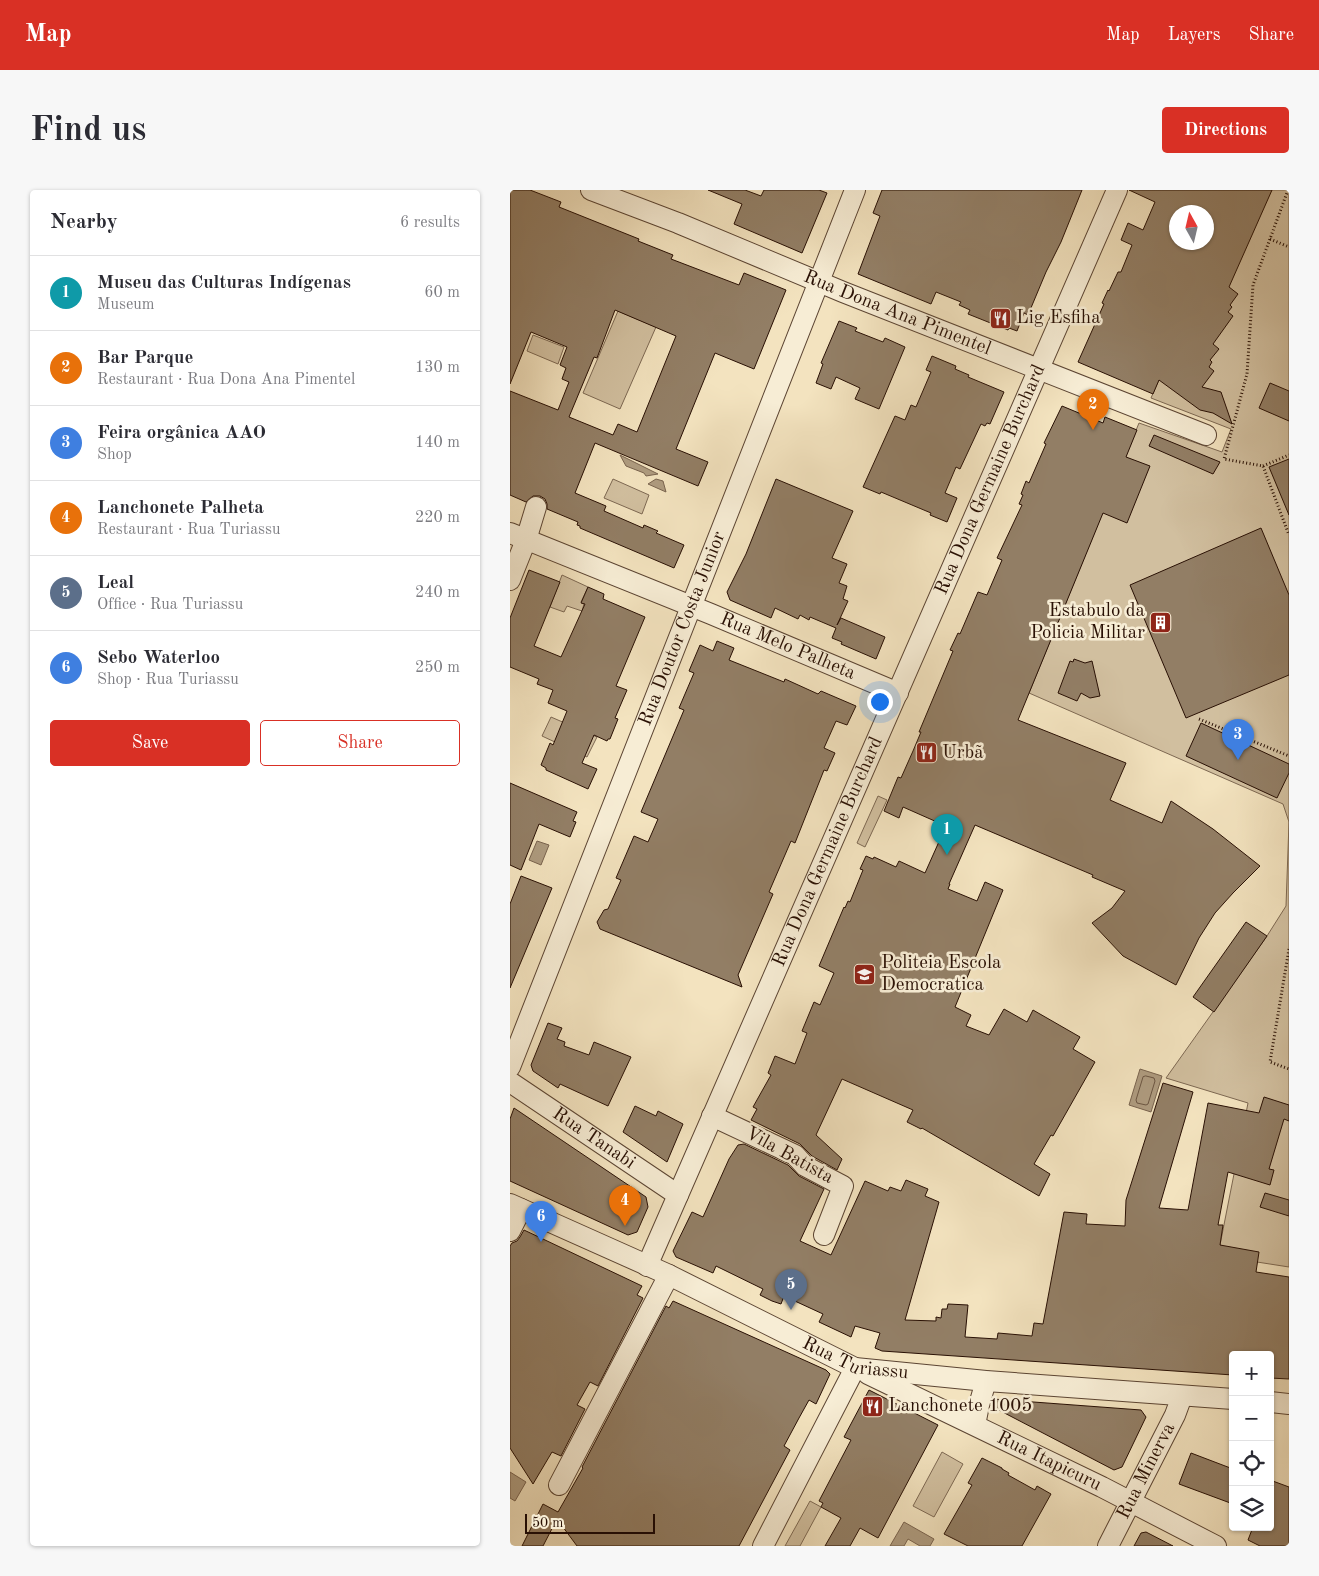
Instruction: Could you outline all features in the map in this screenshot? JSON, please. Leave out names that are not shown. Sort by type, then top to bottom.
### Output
[{"type":"street","name":"Rua Dona Ana Pimentel","points":[[590,190],[678,223],[818,282],[1206,435]]},
{"type":"street","name":"Rua Doutor Costa Junior","points":[[510,1067],[855,190]]},
{"type":"street","name":"Rua Dona Germaine Burchard","points":[[647,1266],[1117,190]]},
{"type":"street","points":[[510,580],[518,536],[536,507]]},
{"type":"street","name":"Rua Melo Palheta","points":[[518,536],[691,606],[898,694]]},
{"type":"street","name":"Rua Tanabi","points":[[510,1082],[678,1195]]},
{"type":"street","name":"Vila Batista","points":[[712,1116],[795,1155],[805,1166],[844,1186],[824,1235]]},
{"type":"street","points":[[510,1231],[516,1206]]},
{"type":"street","name":"Rua Turiassu","points":[[516,1206],[669,1275],[855,1368]]},
{"type":"street","points":[[558,1485],[669,1275]]},
{"type":"street","points":[[763,1546],[855,1368]]},
{"type":"street","name":"Rua Itapicuru","points":[[855,1368],[904,1381],[975,1425],[1216,1546]]},
{"type":"street","name":"Rua Turiassu","points":[[904,1381],[986,1381],[1229,1399]]},
{"type":"street","points":[[975,1425],[978,1405],[986,1381]]},
{"type":"street","name":"Rua Minerva","points":[[1108,1546],[1175,1415],[1182,1396]]},
{"type":"street","points":[[1274,1402],[1289,1404]]},
{"type":"path","points":[[1288,190],[1287,198],[1253,285],[1247,374],[1224,459],[1263,466],[1289,455]]},
{"type":"path","points":[[1270,239],[1289,247]]},
{"type":"path","points":[[1263,466],[1289,536]]},
{"type":"path","points":[[1199,719],[1289,756]]},
{"type":"path","points":[[1289,949],[1270,1062],[1289,1069]]},
{"type":"shaded area","points":[[1272,190],[1289,190],[1289,822],[1283,804],[1029,693],[1139,423],[1222,452],[1231,429],[1151,398],[1211,260]]},
{"type":"shaded area","points":[[618,311],[656,327],[620,409],[583,393]]},
{"type":"shaded area","points":[[533,335],[564,347],[558,364],[527,351]]},
{"type":"shaded area","points":[[613,479],[649,495],[642,514],[604,498]]},
{"type":"shaded area","points":[[562,575],[588,587],[581,602],[584,604],[582,611],[567,606],[564,612],[550,607]]},
{"type":"shaded area","points":[[551,717],[597,737],[587,757],[542,736]]},
{"type":"shaded area","points":[[878,796],[887,800],[865,847],[857,843]]},
{"type":"shaded area","points":[[1289,822],[1289,1267],[1257,1262],[1220,1245],[1248,1103],[1166,1078],[1267,936],[1286,906]]},
{"type":"shaded area","points":[[942,1452],[963,1464],[934,1517],[913,1506]]},
{"type":"shaded area","points":[[810,1501],[821,1507],[800,1546],[785,1546]]},
{"type":"water","points":[[620,455],[658,474],[646,476],[644,473],[626,466]]},
{"type":"water","points":[[656,479],[663,481],[666,492],[648,484]]},
{"type":"water","points":[[537,841],[549,845],[541,865],[529,860]]},
{"type":"water","points":[[1140,1069],[1162,1076],[1151,1112],[1129,1105]]},
{"type":"water","points":[[510,1472],[526,1482],[515,1501],[510,1498]]},
{"type":"water","points":[[904,1522],[934,1539],[930,1546],[920,1546],[908,1539],[904,1546],[890,1546]]},
{"type":"building","points":[[510,190],[530,190],[561,202],[559,207],[639,239],[638,241],[673,255],[671,259],[739,285],[744,273],[786,290],[754,369],[715,353],[676,449],[708,462],[698,486],[595,443],[575,493],[606,506],[604,511],[643,528],[644,525],[658,531],[656,533],[684,545],[674,568],[580,528],[577,525],[578,522],[547,509],[545,499],[540,496],[533,496],[526,502],[510,495],[510,391],[558,410],[569,382],[562,379],[566,368],[560,365],[567,347],[531,332],[510,384]],"holes":[[[615,310],[676,336],[637,432],[618,424],[613,435],[569,417],[594,357],[597,358]]]},
{"type":"building","points":[[708,190],[745,190],[761,196],[764,190],[819,190],[827,193],[802,253],[734,224],[742,204]]},
{"type":"building","points":[[882,190],[1082,190],[1028,315],[1024,313],[1017,331],[1009,328],[1008,330],[968,314],[970,310],[959,305],[961,302],[936,292],[931,304],[858,274],[880,216],[873,213]]},
{"type":"building","points":[[1129,190],[1272,190],[1229,287],[1238,294],[1230,305],[1232,307],[1228,312],[1233,316],[1213,344],[1219,349],[1210,360],[1212,362],[1209,367],[1214,371],[1202,387],[1221,392],[1232,424],[1213,413],[1200,410],[1159,380],[1153,394],[1078,362],[1104,304],[1102,303],[1108,290],[1118,272],[1121,272],[1132,245],[1121,240],[1128,223],[1143,230],[1155,202]]},
{"type":"building","points":[[839,321],[857,328],[855,331],[883,342],[885,338],[905,347],[879,409],[855,399],[860,388],[836,377],[831,389],[816,383],[823,364],[821,363]]},
{"type":"building","points":[[932,356],[956,366],[955,369],[969,375],[968,377],[1004,392],[990,424],[987,423],[985,426],[981,424],[960,469],[956,467],[945,493],[957,498],[947,522],[930,515],[931,513],[881,492],[880,494],[863,487],[895,416],[905,420],[911,405],[916,407],[931,372],[926,370]]},
{"type":"building","points":[[1270,383],[1289,391],[1289,421],[1259,408]]},
{"type":"building","points":[[1062,406],[1103,423],[1105,417],[1137,430],[1126,457],[1150,466],[1127,523],[1103,513],[1018,720],[1126,763],[1110,800],[1162,823],[1171,801],[1213,829],[1260,866],[1215,913],[1199,938],[1176,985],[1123,956],[1092,923],[1112,908],[1125,891],[1092,877],[1093,875],[975,825],[948,889],[977,901],[985,882],[1003,890],[955,1007],[971,1015],[966,1026],[989,1035],[1004,1009],[1027,1022],[1033,1010],[1080,1037],[1073,1049],[1095,1062],[1053,1136],[1051,1135],[1034,1164],[1050,1174],[1039,1196],[922,1128],[907,1122],[913,1110],[842,1079],[816,1135],[842,1159],[837,1170],[812,1156],[800,1144],[751,1120],[757,1109],[753,1107],[771,1075],[768,1073],[775,1056],[795,1064],[807,1033],[802,1031],[814,1002],[820,1005],[834,973],[819,966],[844,907],[848,901],[850,902],[863,870],[860,869],[866,856],[873,859],[874,857],[896,867],[899,861],[925,873],[946,826],[903,807],[899,818],[884,811],[898,777],[901,778],[921,732],[919,732],[953,651],[950,650],[958,633],[960,634],[978,592],[987,595],[1002,560],[997,558],[1022,505],[1019,504],[1026,481],[1029,483],[1046,444],[1044,443]]},
{"type":"building","points":[[1154,435],[1220,462],[1213,474],[1149,446]]},
{"type":"building","points":[[1289,459],[1289,515],[1269,467]]},
{"type":"building","points":[[776,479],[853,511],[832,558],[847,564],[839,583],[847,586],[843,599],[848,601],[837,625],[841,618],[885,637],[876,659],[841,644],[842,642],[832,638],[836,628],[810,617],[809,620],[800,615],[798,619],[775,608],[771,618],[730,600],[727,592],[746,554]]},
{"type":"building","name":"Estabulo da Policia Militar","points":[[1261,528],[1289,595],[1289,675],[1186,718],[1130,585]]},
{"type":"building","points":[[529,570],[560,582],[534,646],[561,657],[585,604],[581,603],[588,587],[604,594],[603,599],[645,617],[616,686],[627,690],[615,718],[618,719],[610,739],[607,741],[594,735],[582,763],[597,769],[588,789],[546,770],[541,765],[550,743],[553,745],[567,711],[548,703],[553,690],[537,684],[539,679],[510,667],[510,618]]},
{"type":"building","points":[[717,641],[734,648],[729,660],[784,682],[785,679],[818,694],[821,691],[856,706],[847,725],[836,721],[824,748],[835,753],[827,771],[824,770],[795,843],[791,841],[769,892],[773,894],[738,975],[742,987],[600,929],[597,922],[604,910],[608,909],[621,880],[616,878],[634,836],[648,842],[658,819],[641,812],[684,710],[679,708],[694,673],[689,671],[700,645],[713,651]]},
{"type":"building","points":[[1074,659],[1085,663],[1092,661],[1100,696],[1090,698],[1081,693],[1077,701],[1058,693],[1070,661],[1073,662]]},
{"type":"building","points":[[1201,723],[1289,764],[1289,773],[1277,798],[1186,756]]},
{"type":"building","points":[[510,783],[577,812],[573,821],[576,822],[570,837],[539,824],[521,870],[510,865]]},
{"type":"building","points":[[521,876],[552,888],[510,988],[510,904]]},
{"type":"building","points":[[1246,922],[1267,936],[1214,1012],[1193,997]]},
{"type":"building","points":[[548,1023],[562,1028],[557,1039],[565,1042],[564,1046],[589,1055],[594,1042],[631,1057],[608,1106],[560,1084],[558,1088],[533,1071],[531,1065]]},
{"type":"building","points":[[1163,1083],[1193,1092],[1159,1208],[1188,1210],[1208,1103],[1259,1113],[1264,1097],[1289,1105],[1289,1121],[1284,1119],[1269,1169],[1274,1170],[1270,1185],[1228,1172],[1218,1225],[1223,1225],[1220,1245],[1259,1252],[1256,1272],[1289,1277],[1289,1379],[1274,1378],[1274,1351],[1229,1351],[1229,1375],[882,1351],[875,1348],[880,1333],[855,1326],[851,1337],[819,1322],[823,1314],[784,1296],[781,1304],[772,1301],[760,1295],[763,1289],[716,1266],[713,1273],[676,1257],[673,1251],[692,1212],[703,1217],[729,1159],[738,1145],[744,1144],[788,1165],[799,1176],[824,1189],[800,1241],[831,1255],[865,1181],[888,1191],[890,1187],[901,1191],[906,1180],[928,1189],[925,1196],[939,1202],[905,1320],[936,1321],[936,1317],[941,1318],[942,1309],[947,1309],[948,1304],[968,1305],[965,1337],[997,1339],[998,1333],[1032,1336],[1034,1323],[1043,1324],[1064,1212],[1087,1214],[1086,1224],[1125,1226],[1126,1200]]},
{"type":"building","points":[[635,1106],[656,1116],[658,1111],[683,1124],[667,1162],[623,1132]]},
{"type":"building","points":[[514,1108],[646,1197],[648,1207],[637,1232],[628,1235],[510,1181],[510,1119]]},
{"type":"building","points":[[1265,1193],[1289,1200],[1289,1216],[1260,1207]]},
{"type":"building","points":[[524,1230],[642,1286],[637,1295],[643,1298],[598,1386],[590,1382],[577,1405],[585,1409],[561,1456],[552,1452],[533,1484],[510,1448],[510,1246],[517,1241]]},
{"type":"building","points":[[673,1301],[826,1370],[830,1374],[816,1404],[809,1400],[784,1446],[790,1450],[739,1546],[577,1546],[557,1519],[543,1546],[522,1546],[543,1504],[558,1512],[583,1468],[666,1306],[669,1308]]},
{"type":"building","points":[[869,1390],[938,1425],[878,1538],[860,1528],[850,1546],[825,1546],[841,1518],[821,1507],[823,1503],[819,1501],[851,1440],[844,1437]]},
{"type":"building","points":[[993,1399],[1141,1410],[1146,1417],[1122,1467],[1114,1470],[991,1406]]},
{"type":"building","points":[[1191,1453],[1229,1467],[1229,1503],[1179,1484]]},
{"type":"building","points":[[982,1458],[1002,1468],[1009,1473],[1008,1475],[1035,1490],[1037,1486],[1051,1494],[1022,1546],[968,1546],[944,1534],[972,1485],[968,1483]]},
{"type":"building","points":[[1274,1481],[1289,1487],[1289,1546],[1260,1546],[1248,1540],[1251,1531],[1274,1531]]},
{"type":"building","points":[[1146,1532],[1173,1546],[1134,1546],[1141,1533]]},
{"type":"place","name":"Lig Esfiha","points":[[1000,318]]},
{"type":"place","name":"Bar Parque","points":[[1093,430]]},
{"type":"place","name":"Estabulo da Policia Militar","points":[[1161,622]]},
{"type":"place","name":"Urbã","points":[[926,753]]},
{"type":"place","name":"Feira orgânica AAO","points":[[1238,760]]},
{"type":"place","name":"Museu das Culturas Indígenas","points":[[947,855]]},
{"type":"place","name":"Politeia Escola Democratica","points":[[865,974]]},
{"type":"place","name":"Lanchonete Palheta","points":[[625,1226]]},
{"type":"place","name":"Sebo Waterloo","points":[[541,1242]]},
{"type":"place","name":"Leal","points":[[791,1310]]},
{"type":"place","name":"Lanchonete 1005","points":[[872,1406]]}]
